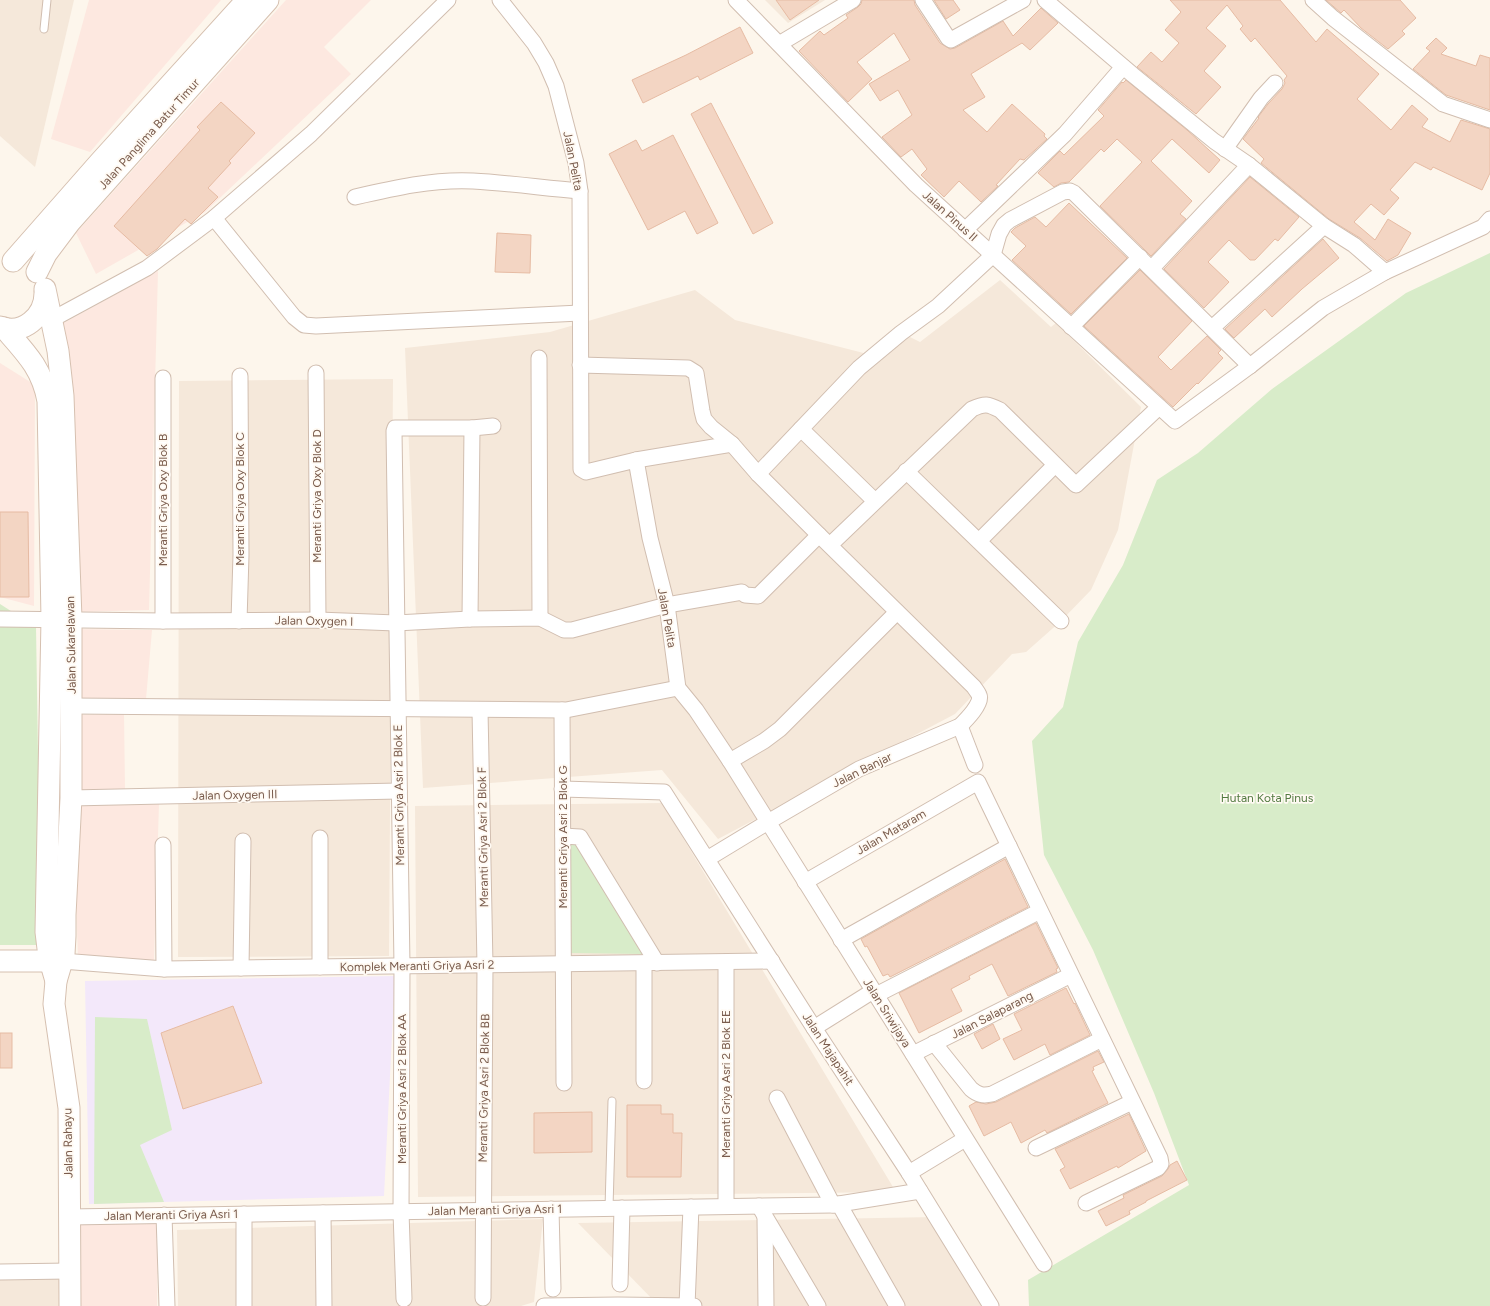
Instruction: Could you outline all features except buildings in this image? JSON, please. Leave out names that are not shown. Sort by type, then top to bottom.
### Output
[{"type":"main road","name":"Jalan Panglima Batur Timur","points":[[6,263],[247,0]]},
{"type":"main road","name":"Jalan Panglima Batur Timur","points":[[2,327],[15,329],[26,326],[35,320],[42,311],[45,300],[41,281],[46,254],[70,222],[268,0]]},
{"type":"main road","points":[[6,263],[22,263],[30,267],[41,281]]},
{"type":"main road","name":"Jalan Sukarelawan","points":[[41,281],[51,320],[61,371],[64,396],[62,619],[46,932],[56,961],[56,981]]},
{"type":"main road","name":"Jalan Sukarelawan","points":[[2,327],[32,360],[46,387],[48,401],[62,619],[72,706],[71,798],[65,914],[66,936],[64,954],[56,961]]},
{"type":"main road","points":[[0,961],[56,961]]},
{"type":"main road","name":"Jalan Rahayu","points":[[56,981],[54,1004],[69,1108],[70,1306]]},
{"type":"street","points":[[51,320],[147,268],[214,218],[311,134],[448,0]]},
{"type":"street","name":"Jalan Pelita","points":[[500,0],[534,43],[554,80],[576,163],[580,191],[581,469],[586,472],[636,460],[650,538],[667,605],[678,688]]},
{"type":"street","name":"Jalan Pinus II","points":[[736,0],[916,185],[1174,421],[1250,366]]},
{"type":"street","points":[[779,44],[853,0]]},
{"type":"street","points":[[923,0],[948,38],[951,40],[1023,0]]},
{"type":"street","points":[[1044,0],[1214,141],[1249,165],[1324,226],[1354,245],[1385,272]]},
{"type":"street","points":[[1313,0],[1333,18],[1443,104],[1490,120]]},
{"type":"street","points":[[965,230],[1065,134],[1124,67]]},
{"type":"street","points":[[1225,149],[1261,98],[1275,83]]},
{"type":"street","points":[[1152,268],[1249,165]]},
{"type":"street","points":[[355,197],[397,187],[431,182],[454,181],[473,181],[580,191]]},
{"type":"street","points":[[758,474],[859,368],[901,333],[938,306],[993,255],[999,234],[1004,225],[1010,220],[1063,192],[1070,191],[1078,197],[1152,268],[1250,366],[1323,308],[1385,272],[1483,227],[1490,219]]},
{"type":"street","points":[[214,218],[294,317],[304,325],[580,313]]},
{"type":"street","points":[[1212,328],[1324,226]]},
{"type":"street","points":[[1071,327],[1140,257]]},
{"type":"street","points":[[539,358],[540,618]]},
{"type":"street","points":[[580,365],[688,368],[696,373],[704,420],[732,444],[758,474],[974,687],[980,695],[980,700],[970,717],[960,726],[975,765]]},
{"type":"street","name":"Meranti Griya Oxy Blok D","points":[[316,372],[318,620]]},
{"type":"street","name":"Meranti Griya Oxy Blok C","points":[[239,621],[241,555],[240,376]]},
{"type":"street","name":"Meranti Griya Oxy Blok B","points":[[163,378],[163,622]]},
{"type":"street","points":[[667,605],[742,592],[745,595],[758,596],[824,540],[874,501],[972,409],[982,404],[990,405],[1000,410],[1076,486],[1159,407]]},
{"type":"street","points":[[470,619],[472,428],[493,426]]},
{"type":"street","name":"Meranti Griya Asri 2 Blok E","points":[[402,966],[394,430],[396,428],[472,428]]},
{"type":"street","points":[[800,429],[874,501]]},
{"type":"street","points":[[636,460],[732,444]]},
{"type":"street","points":[[978,541],[1055,465]]},
{"type":"street","points":[[906,471],[1061,621]]},
{"type":"street","name":"Jalan Oxygen I","points":[[0,619],[163,622],[318,620],[396,623],[470,619],[540,618],[564,630],[572,630],[667,605]]},
{"type":"street","points":[[72,706],[562,710],[678,688],[696,710],[730,761],[764,741],[780,729],[897,612]]},
{"type":"street","name":"Meranti Griya Asri 2 Blok F","points":[[480,710],[485,965]]},
{"type":"street","name":"Meranti Griya Asri 2 Blok G","points":[[562,710],[564,1083]]},
{"type":"street","name":"Jalan Banjar","points":[[707,860],[768,822],[859,769],[960,726]]},
{"type":"street","name":"Jalan Sriwijaya","points":[[730,761],[1044,1264]]},
{"type":"street","name":"Jalan Mataram","points":[[805,882],[978,782],[1009,846]]},
{"type":"street","name":"Jalan Majapahit","points":[[562,789],[664,792],[814,1028],[909,1173],[991,1306]]},
{"type":"street","name":"Jalan Oxygen III","points":[[71,798],[399,791]]},
{"type":"street","points":[[563,836],[579,836],[581,838],[651,963],[644,1081]]},
{"type":"street","points":[[320,838],[320,967]]},
{"type":"street","points":[[241,968],[243,841]]},
{"type":"street","points":[[163,845],[164,969]]},
{"type":"street","points":[[841,940],[1009,846],[1160,1158],[1160,1166],[1086,1203]]},
{"type":"street","points":[[814,1028],[875,993],[1040,911]]},
{"type":"street","name":"Komplek Meranti Griya Asri 2","points":[[56,961],[164,969],[772,961]]},
{"type":"street","name":"Meranti Griya Asri 2 Blok EE","points":[[726,962],[726,1206]]},
{"type":"street","name":"Meranti Griya Asri 2 Blok BB","points":[[483,1298],[482,1210],[485,965]]},
{"type":"street","name":"Meranti Griya Asri 2 Blok AA","points":[[402,966],[401,1212],[404,1299]]},
{"type":"street","name":"Jalan Salaparang","points":[[913,1054],[1071,975]]},
{"type":"street","points":[[934,1044],[971,1090],[976,1094],[985,1096],[992,1094],[1102,1039]]},
{"type":"street","points":[[777,1098],[836,1205],[897,1306]]},
{"type":"street","points":[[1036,1148],[1132,1102]]},
{"type":"street","points":[[909,1173],[965,1139]]},
{"type":"street","name":"Jalan Meranti Griya Asri 1","points":[[69,1217],[726,1206],[762,1211],[836,1205],[920,1191]]},
{"type":"street","points":[[547,1306],[689,1306],[691,1207]]},
{"type":"street","points":[[615,1208],[620,1284]]},
{"type":"street","points":[[551,1209],[553,1289]]},
{"type":"street","points":[[762,1211],[766,1306]]},
{"type":"street","points":[[762,1211],[818,1306]]},
{"type":"street","points":[[323,1213],[324,1306]]},
{"type":"street","points":[[244,1214],[244,1306]]},
{"type":"street","points":[[164,1215],[167,1306]]},
{"type":"street","points":[[0,1272],[69,1271]]},
{"type":"lane","points":[[44,29],[47,0]]},
{"type":"lane","points":[[612,1100],[615,1208]]},
{"type":"shaded area","points":[[0,0],[74,0],[35,167],[0,136]]},
{"type":"shaded area","points":[[89,0],[221,0],[90,152],[51,139]]},
{"type":"shaded area","points":[[286,0],[371,0],[324,47],[351,74],[205,212],[96,274],[76,233]]},
{"type":"shaded area","points":[[765,0],[825,0],[788,23]]},
{"type":"shaded area","points":[[158,271],[149,610],[76,612],[62,324]]},
{"type":"shaded area","points":[[1000,280],[1051,327],[1056,323],[1141,407],[1118,530],[1091,590],[1061,621],[1026,652],[1012,654],[955,714],[718,839],[662,770],[423,788],[405,348],[550,332],[695,290],[735,320],[883,358],[908,336],[920,342]]},
{"type":"shaded area","points":[[0,363],[35,385],[34,606],[0,597]]},
{"type":"shaded area","points":[[393,379],[389,956],[178,957],[179,381]]},
{"type":"shaded area","points":[[73,629],[152,630],[146,699],[77,700]]},
{"type":"shaded area","points":[[124,714],[125,789],[76,792],[73,715]]},
{"type":"shaded area","points":[[662,803],[896,1192],[418,1197],[415,806]]},
{"type":"shaded area","points":[[159,804],[154,961],[78,960],[73,806]]},
{"type":"shaded area","points":[[395,976],[384,1196],[89,1204],[85,981]]},
{"type":"shaded area","points":[[936,1217],[995,1306],[659,1306],[578,1223]]},
{"type":"shaded area","points":[[543,1219],[534,1302],[521,1306],[178,1306],[177,1230]]},
{"type":"shaded area","points":[[78,1224],[158,1224],[157,1306],[79,1306]]},
{"type":"shaded area","points":[[69,1271],[68,1306],[0,1306],[0,1276]]},
{"type":"green space","name":"Hutan Kota Pinus","points":[[1490,253],[1490,1306],[1029,1306],[1028,1280],[1189,1185],[1154,1093],[1093,950],[1044,855],[1032,741],[1063,707],[1078,642],[1123,565],[1157,480],[1198,453],[1272,389],[1406,293]]},
{"type":"green space","points":[[0,604],[36,627],[41,945],[0,945]]},
{"type":"green space","points":[[571,836],[644,954],[569,953]]},
{"type":"green space","points":[[95,1017],[147,1019],[172,1130],[140,1145],[164,1202],[94,1204]]}]
